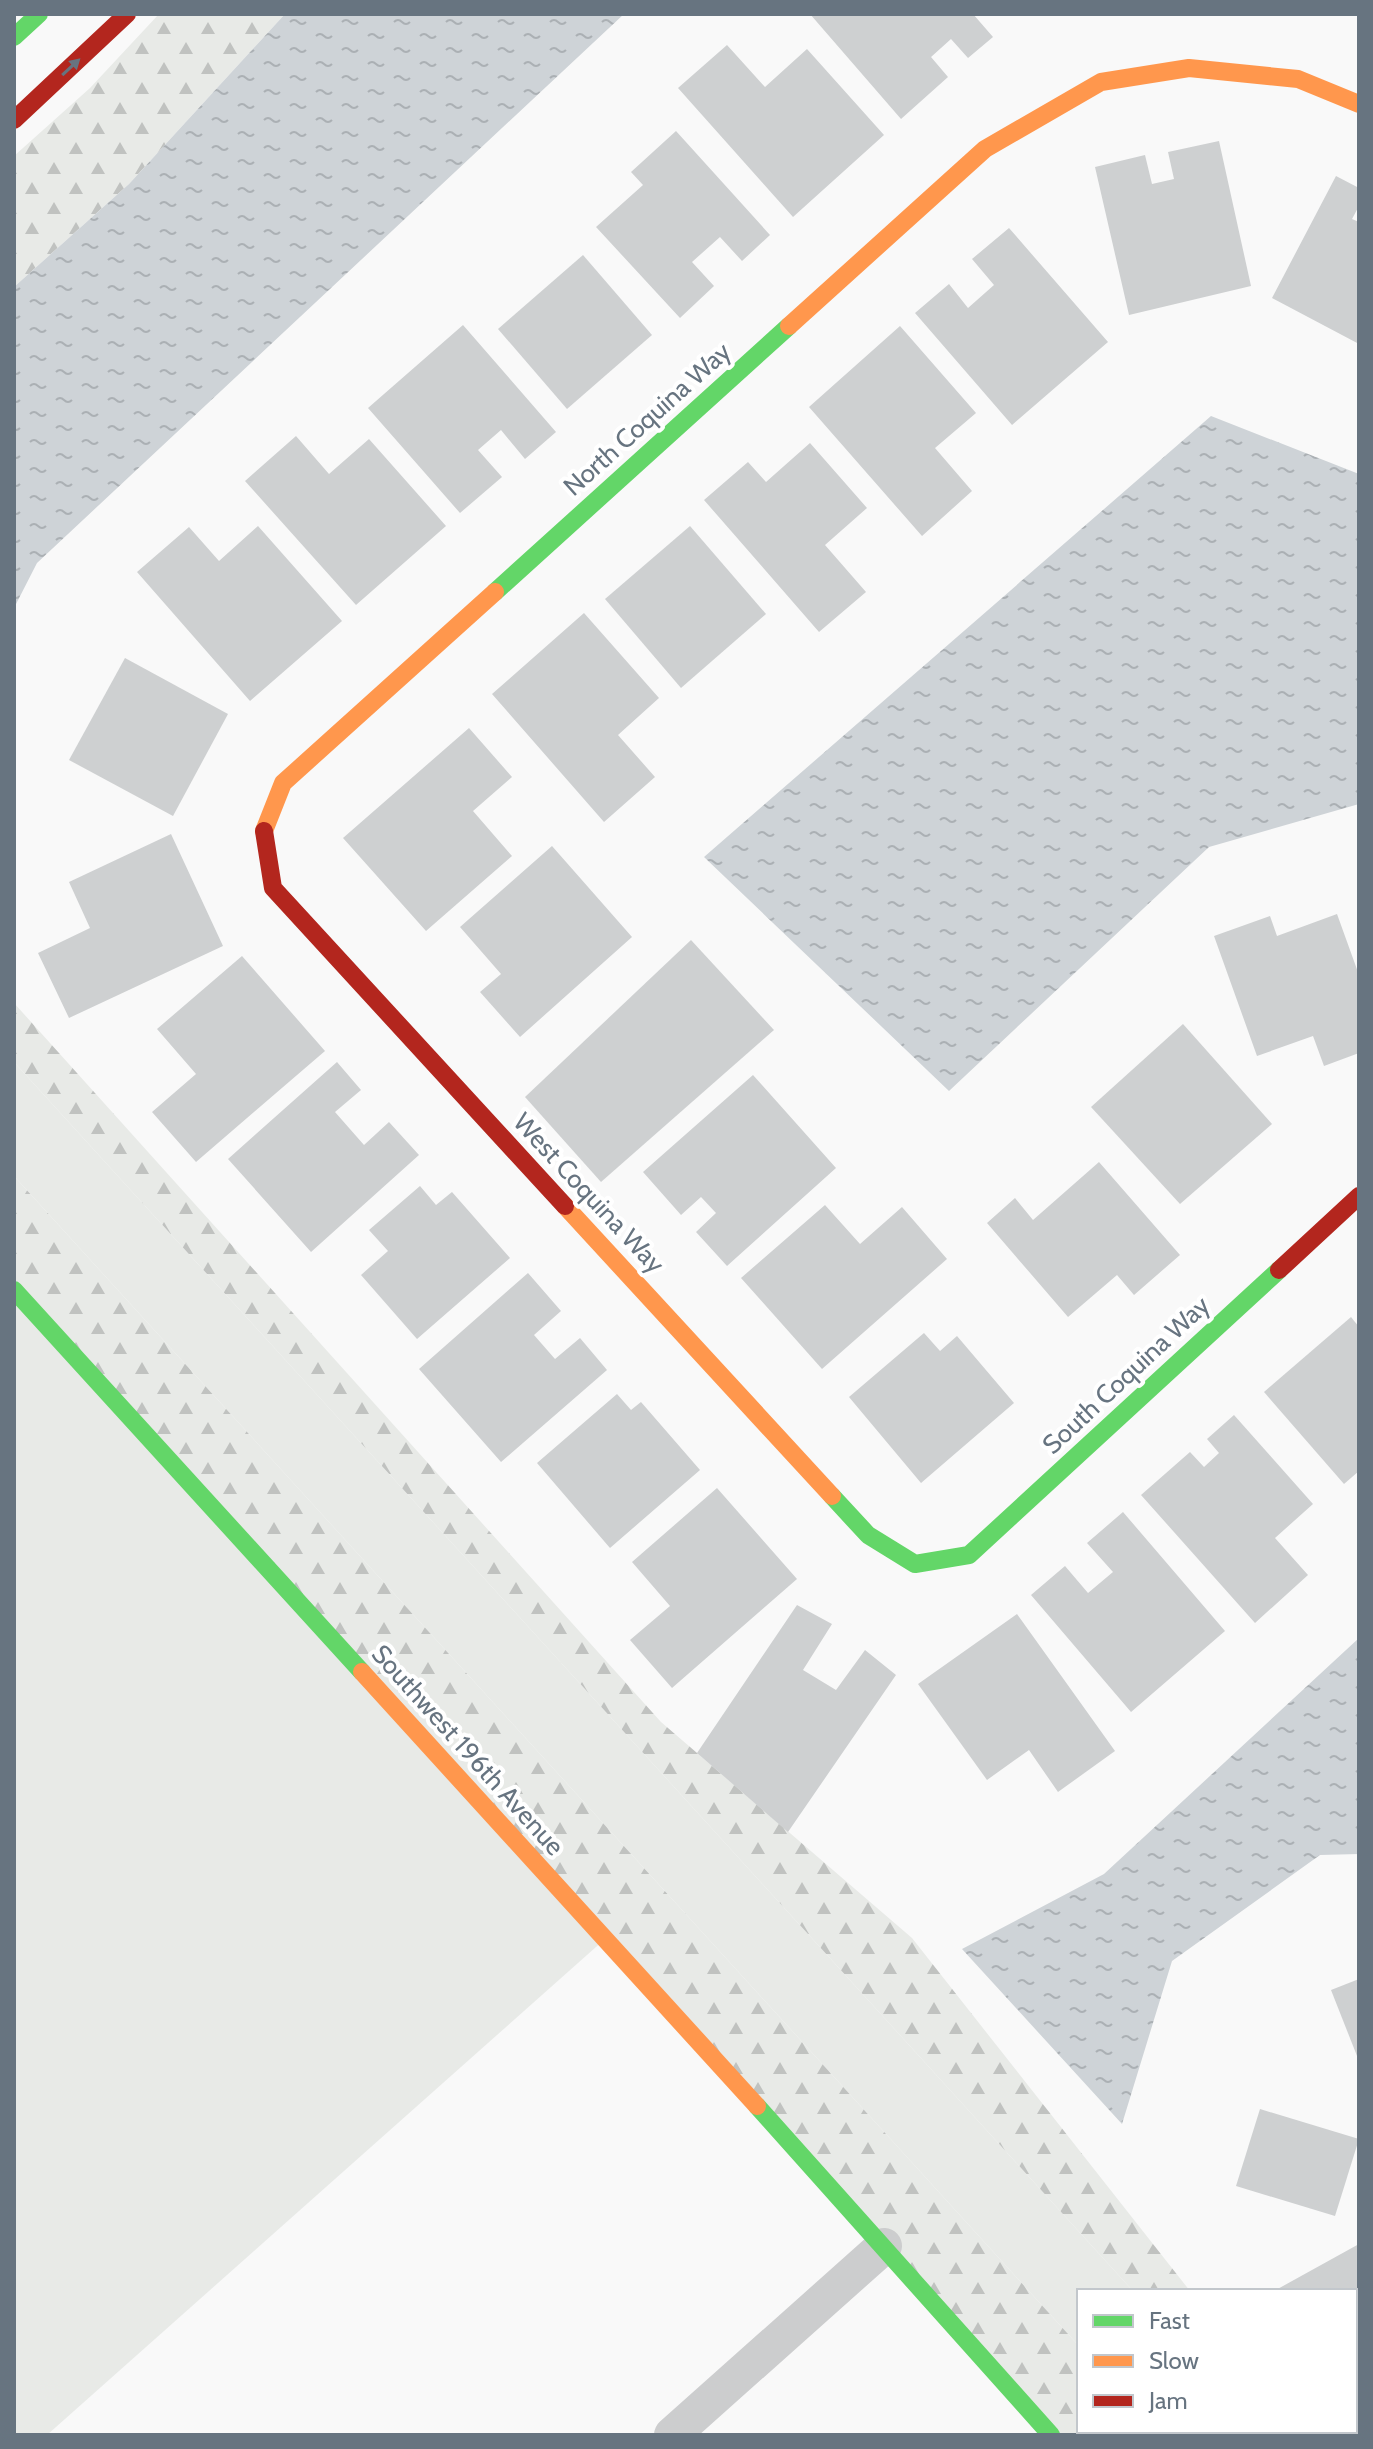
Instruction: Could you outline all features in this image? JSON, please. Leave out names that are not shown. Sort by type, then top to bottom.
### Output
[{"type":"street","points":[[14,37],[39,14]]},
{"type":"street","points":[[14,120],[127,14]]},
{"type":"street","name":"North Coquina Way","points":[[264,832],[283,783],[985,149],[1101,82],[1189,68],[1298,79],[1359,104]]},
{"type":"street","name":"West Coquina Way","points":[[264,832],[273,888],[868,1535],[915,1564]]},
{"type":"street","name":"South Coquina Way","points":[[915,1564],[969,1555],[1359,1196]]},
{"type":"street","name":"Southwest 196th Avenue","points":[[14,1290],[884,2246],[1051,2435]]},
{"type":"street","points":[[672,2435],[884,2246]]},
{"type":"green space","points":[[159,14],[285,14],[129,184],[14,287],[14,156],[90,88]]},
{"type":"green space","points":[[14,1003],[661,1722],[912,1938],[1188,2289],[1131,2289],[14,1062]]},
{"type":"green space","points":[[14,1062],[1131,2289],[1077,2289],[1077,2344],[14,1176]]},
{"type":"green space","points":[[14,1176],[1077,2344],[1077,2433],[1160,2435],[1052,2435],[14,1290]]},
{"type":"green space","points":[[14,1290],[605,1939],[47,2435],[14,2435]]},
{"type":"green space","points":[[1158,2433],[1264,2435],[1160,2435]]},
{"type":"water","points":[[285,14],[624,14],[37,563],[14,608],[14,287],[129,184]]},
{"type":"water","points":[[1211,416],[1359,474],[1359,804],[1209,847],[949,1091],[704,857]]},
{"type":"water","points":[[1359,1638],[1359,1854],[1320,1855],[1172,1961],[1122,2124],[962,1949],[1104,1874]]},
{"type":"building","points":[[810,14],[973,14],[993,37],[968,58],[951,39],[931,57],[948,77],[901,119]]},
{"type":"building","points":[[727,45],[765,87],[807,49],[884,135],[793,217],[678,88]]},
{"type":"building","points":[[676,131],[770,235],[742,261],[720,237],[692,262],[714,286],[680,318],[596,227],[643,185],[631,172]]},
{"type":"building","points":[[1219,141],[1251,286],[1129,315],[1095,167],[1145,155],[1152,184],[1174,179],[1168,152]]},
{"type":"building","points":[[1336,176],[1359,188],[1359,206],[1352,219],[1359,222],[1359,344],[1272,298]]},
{"type":"building","points":[[1009,228],[1108,342],[1012,425],[915,313],[949,284],[968,308],[994,285],[972,259]]},
{"type":"building","points":[[583,255],[652,335],[567,409],[498,329]]},
{"type":"building","points":[[463,325],[556,432],[525,459],[501,430],[478,450],[502,477],[460,513],[368,408]]},
{"type":"building","points":[[900,326],[976,413],[935,448],[972,491],[922,536],[809,407]]},
{"type":"building","points":[[296,436],[329,474],[369,439],[446,526],[356,605],[245,481]]},
{"type":"building","points":[[810,443],[867,508],[825,545],[866,592],[819,632],[704,500],[748,462],[766,482]]},
{"type":"building","points":[[258,526],[342,621],[250,701],[137,572],[189,527],[219,561]]},
{"type":"building","points":[[690,526],[766,614],[681,688],[605,599]]},
{"type":"building","points":[[584,613],[659,698],[618,735],[655,777],[604,822],[492,694]]},
{"type":"building","points":[[125,658],[228,714],[173,816],[69,760]]},
{"type":"building","points":[[469,728],[512,777],[473,811],[512,856],[426,931],[343,838]]},
{"type":"building","points":[[171,834],[223,946],[69,1018],[38,953],[90,928],[69,882]]},
{"type":"building","points":[[552,846],[632,937],[520,1037],[480,992],[501,974],[460,927]]},
{"type":"building","points":[[1337,914],[1359,975],[1359,1053],[1324,1066],[1313,1036],[1257,1056],[1214,936],[1270,916],[1277,936]]},
{"type":"building","points":[[691,940],[774,1030],[601,1182],[525,1097]]},
{"type":"building","points":[[242,956],[325,1051],[196,1162],[152,1112],[196,1074],[157,1029]]},
{"type":"building","points":[[1183,1024],[1272,1124],[1180,1204],[1091,1107]]},
{"type":"building","points":[[337,1062],[361,1090],[335,1112],[364,1145],[389,1122],[419,1155],[311,1252],[228,1159]]},
{"type":"building","points":[[753,1075],[836,1168],[727,1266],[696,1232],[716,1213],[701,1197],[681,1215],[643,1172]]},
{"type":"building","points":[[1099,1162],[1180,1255],[1134,1295],[1117,1275],[1068,1317],[987,1223],[1015,1198],[1033,1220]]},
{"type":"building","points":[[420,1186],[436,1205],[452,1192],[510,1258],[417,1339],[361,1275],[388,1251],[369,1230]]},
{"type":"building","points":[[825,1205],[860,1244],[902,1207],[947,1259],[822,1369],[741,1278]]},
{"type":"building","points":[[528,1273],[561,1311],[534,1335],[555,1359],[580,1338],[607,1370],[501,1462],[419,1369]]},
{"type":"building","points":[[1351,1317],[1359,1327],[1359,1471],[1344,1484],[1264,1392]]},
{"type":"building","points":[[924,1333],[940,1351],[957,1336],[1014,1403],[921,1483],[849,1397]]},
{"type":"building","points":[[617,1394],[631,1410],[641,1402],[700,1470],[610,1548],[537,1463]]},
{"type":"building","points":[[1234,1415],[1313,1504],[1275,1538],[1308,1575],[1255,1623],[1141,1495],[1190,1452],[1204,1467],[1219,1453],[1207,1439]]},
{"type":"building","points":[[717,1488],[797,1579],[672,1688],[630,1640],[670,1606],[632,1562]]},
{"type":"building","points":[[1123,1512],[1225,1631],[1131,1712],[1031,1595],[1065,1566],[1088,1593],[1113,1572],[1087,1543]]},
{"type":"building","points":[[797,1605],[832,1624],[803,1670],[836,1690],[865,1650],[896,1675],[788,1832],[697,1753]]},
{"type":"building","points":[[1017,1614],[1115,1751],[1058,1792],[1029,1750],[987,1780],[918,1684]]},
{"type":"building","points":[[1359,1979],[1359,2061],[1331,1990]]},
{"type":"building","points":[[1260,2109],[1359,2139],[1335,2216],[1236,2186]]},
{"type":"building","points":[[1359,2244],[1359,2341],[1357,2289],[1278,2289]]},
{"type":"traffic: fast","points":[[14,37],[39,14]]},
{"type":"traffic: fast","points":[[495,592],[789,326]]},
{"type":"traffic: fast","points":[[832,1496],[868,1535],[915,1564],[969,1555],[1279,1270]]},
{"type":"traffic: fast","points":[[14,1290],[362,1672]]},
{"type":"traffic: fast","points":[[757,2106],[1051,2435]]},
{"type":"traffic: slow","points":[[789,326],[985,149],[1101,82],[1189,68],[1298,79],[1359,104]]},
{"type":"traffic: slow","points":[[264,831],[283,783],[495,592]]},
{"type":"traffic: slow","points":[[565,1206],[832,1496]]},
{"type":"traffic: slow","points":[[362,1672],[757,2106]]},
{"type":"traffic: jam","points":[[14,120],[127,14]]},
{"type":"traffic: jam","points":[[264,831],[273,888],[565,1206]]},
{"type":"traffic: jam","points":[[1279,1270],[1359,1196]]}]
